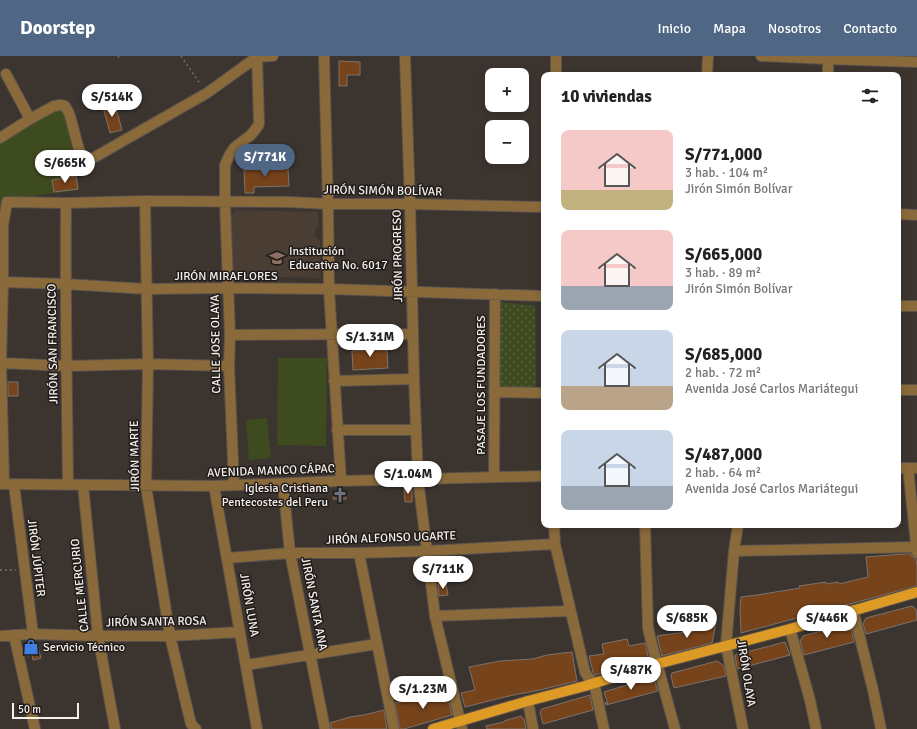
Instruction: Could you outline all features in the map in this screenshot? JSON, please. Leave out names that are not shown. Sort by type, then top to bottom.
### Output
[{"type":"main road","points":[[433,729],[461,725],[528,701],[726,645],[790,629],[917,592]]},
{"type":"street","points":[[0,138],[54,106],[65,106],[68,111],[81,157],[88,161],[206,94],[257,56],[273,56]]},
{"type":"street","name":"CALLE JOSE OLAYA","points":[[234,485],[229,366],[230,335],[225,165],[230,154],[251,135],[259,123],[257,56]]},
{"type":"street","points":[[324,56],[329,289],[341,481]]},
{"type":"street","name":"JIRÓN PROGRESO","points":[[405,56],[418,479],[434,616],[461,725]]},
{"type":"street","points":[[556,56],[556,72]]},
{"type":"street","points":[[707,72],[708,56]]},
{"type":"street","points":[[761,56],[917,62]]},
{"type":"street","points":[[828,58],[828,72]]},
{"type":"street","points":[[6,74],[30,119]]},
{"type":"street","name":"JIRÓN MARTE","points":[[145,201],[148,364],[146,486],[170,636],[191,724],[196,729]]},
{"type":"street","name":"JIRÓN SIMÓN BOLÍVAR","points":[[7,202],[290,202],[328,204],[541,207]]},
{"type":"street","name":"JIRÓN JÚPITER","points":[[7,202],[2,224],[4,282],[0,364],[6,484],[24,569],[33,634]]},
{"type":"street","name":"JIRÓN SAN FRANCISCO","points":[[66,203],[65,284],[68,485]]},
{"type":"street","points":[[901,214],[917,215]]},
{"type":"street","name":"JIRÓN MIRAFLORES","points":[[4,282],[147,289],[329,289],[541,296]]},
{"type":"street","name":"PASAJE LOS FUNDADORES","points":[[494,477],[495,294]]},
{"type":"street","points":[[901,306],[917,306]]},
{"type":"street","points":[[230,335],[413,334]]},
{"type":"street","points":[[0,364],[67,366],[148,364],[229,366]]},
{"type":"street","points":[[334,381],[414,379]]},
{"type":"street","points":[[901,390],[917,390]]},
{"type":"street","points":[[494,392],[541,393]]},
{"type":"street","points":[[338,430],[416,430]]},
{"type":"street","points":[[734,551],[916,550],[913,480],[908,468]]},
{"type":"street","name":"AVENIDA MANCO CÁPAC","points":[[6,484],[214,486],[541,476]]},
{"type":"street","name":"JIRÓN SANTA ANA","points":[[283,484],[290,553],[325,729]]},
{"type":"street","name":"CALLE MERCURIO","points":[[83,485],[98,636],[115,729]]},
{"type":"street","name":"JIRÓN LUNA","points":[[214,486],[257,729]]},
{"type":"street","points":[[554,528],[555,544],[585,672],[594,683],[604,729]]},
{"type":"street","points":[[645,528],[648,628],[674,729]]},
{"type":"street","name":"JIRÓN OLAYA","points":[[738,528],[734,551],[726,645],[743,729]]},
{"type":"street","name":"JIRÓN ALFONSO UGARTE","points":[[227,558],[290,553],[359,553],[555,544]]},
{"type":"street","points":[[359,553],[394,729]]},
{"type":"street","points":[[853,610],[881,729]]},
{"type":"street","points":[[434,616],[570,611]]},
{"type":"street","points":[[790,629],[810,700],[816,729]]},
{"type":"street","name":"JIRÓN SANTA ROSA","points":[[0,636],[33,634],[170,636],[240,632]]},
{"type":"street","points":[[14,635],[35,729]]},
{"type":"street","points":[[246,665],[376,644]]},
{"type":"street","points":[[528,701],[533,729]]},
{"type":"path","points":[[118,56],[120,60]]},
{"type":"path","points":[[180,56],[206,94]]},
{"type":"path","points":[[0,570],[24,569]]},
{"type":"shaded area","name":"Institución Educativa No. 6017","points":[[236,210],[318,212],[319,226],[315,229],[315,236],[320,240],[321,278],[233,276],[231,217]]},
{"type":"green space","points":[[62,107],[65,110],[79,190],[8,199],[0,212],[0,143]]},
{"type":"green space","points":[[500,302],[535,306],[536,388],[500,388]]},
{"type":"green space","points":[[278,358],[327,358],[326,446],[277,445]]},
{"type":"green space","points":[[267,418],[271,458],[249,460],[246,420]]},
{"type":"building","points":[[339,61],[360,62],[360,75],[347,75],[347,86],[339,86]]},
{"type":"building","points":[[115,104],[122,130],[110,133],[103,107]]},
{"type":"building","points":[[254,168],[288,168],[289,186],[254,187],[254,193],[245,193],[244,170]]},
{"type":"building","points":[[76,176],[78,189],[54,192],[52,180]]},
{"type":"building","points":[[363,341],[374,341],[375,350],[387,350],[388,368],[353,370],[352,351],[364,350]]},
{"type":"building","points":[[8,382],[18,382],[18,396],[8,396]]},
{"type":"building","points":[[409,488],[412,490],[412,502],[405,502],[404,489]]},
{"type":"building","name":"Iglesia Cristiana Pentecostes del Peru","points":[[334,491],[346,492],[346,499],[333,499]]},
{"type":"building","points":[[911,554],[912,557],[916,559],[917,586],[741,633],[741,597],[800,588],[799,586],[826,582],[826,584],[838,582],[839,584],[868,577],[866,557]]},
{"type":"building","points":[[446,583],[448,595],[439,596],[438,584]]},
{"type":"building","points":[[912,606],[916,609],[917,620],[866,634],[863,624],[866,618]]},
{"type":"building","points":[[694,622],[716,623],[712,643],[662,656],[657,636],[694,631]]},
{"type":"building","points":[[850,623],[854,642],[804,655],[800,641],[803,636]]},
{"type":"building","points":[[627,639],[629,646],[645,643],[649,660],[595,675],[589,656],[604,654],[602,644]]},
{"type":"building","points":[[33,641],[34,644],[37,644],[41,658],[33,660],[32,655],[27,656],[25,648],[28,642]]},
{"type":"building","points":[[785,642],[790,655],[737,669],[735,655]]},
{"type":"building","points":[[572,652],[577,681],[465,707],[461,693],[475,690],[469,667],[500,661],[533,659],[547,655]]},
{"type":"building","points":[[717,661],[724,666],[726,676],[674,688],[671,676],[672,673]]},
{"type":"building","points":[[653,677],[658,691],[606,705],[605,702],[608,704],[604,692]]},
{"type":"building","points":[[446,689],[452,715],[400,729],[395,703],[430,695]]},
{"type":"building","points":[[590,695],[593,710],[543,724],[540,712],[542,709]]},
{"type":"building","points":[[384,710],[387,729],[332,729],[330,723],[350,717]]},
{"type":"building","points":[[521,716],[524,719],[526,729],[487,729],[486,726],[504,722]]},
{"type":"place","name":"Institución Educativa No. 6017","points":[[277,258]]},
{"type":"place","name":"Iglesia Cristiana Pentecostes del Peru","points":[[340,495]]},
{"type":"place","name":"Servicio Técnico","points":[[31,647]]}]
